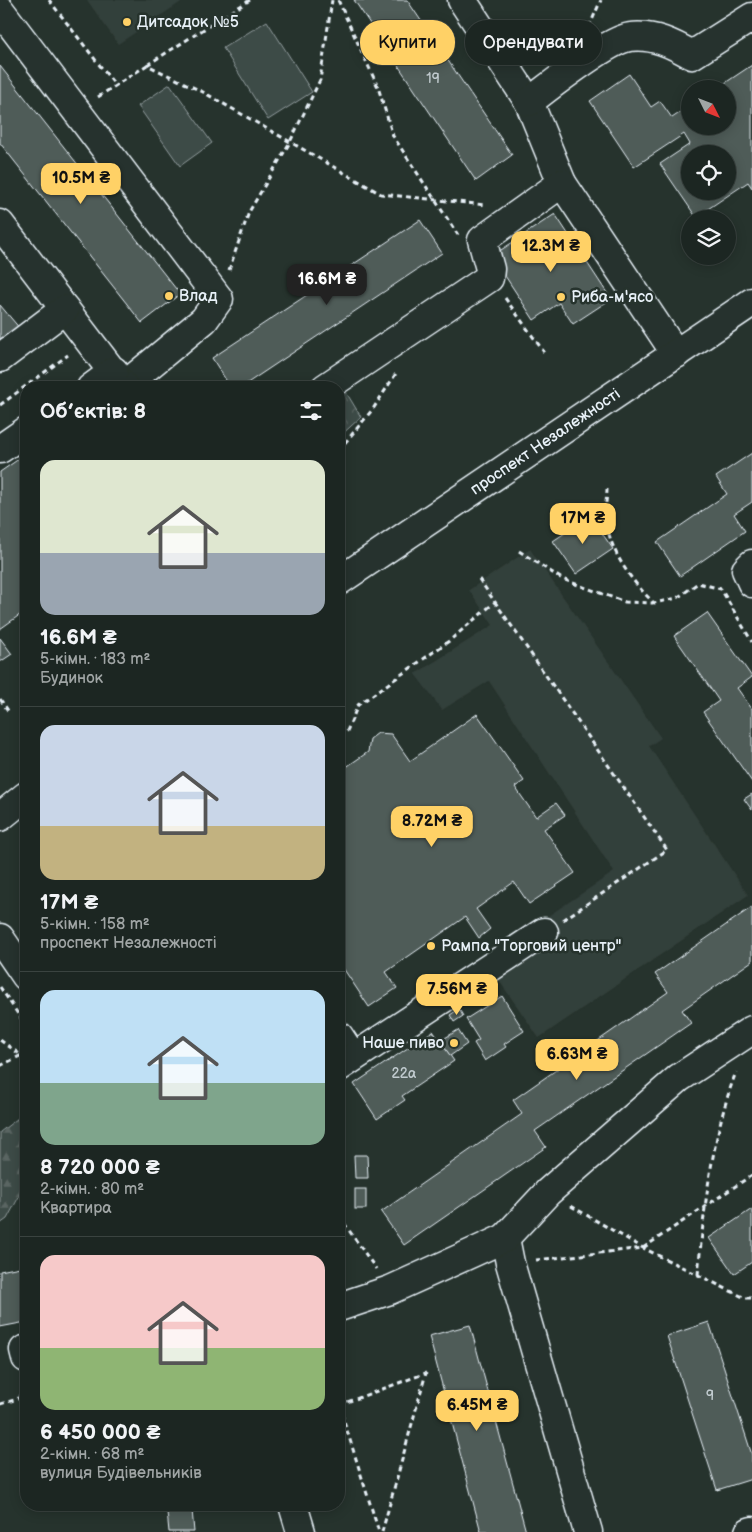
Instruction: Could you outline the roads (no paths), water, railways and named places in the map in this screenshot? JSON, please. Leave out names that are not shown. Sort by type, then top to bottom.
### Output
[{"type":"main road","points":[[462,0],[529,102],[562,183],[676,354]]},
{"type":"main road","points":[[0,10],[219,299],[204,320],[121,381],[0,224]]},
{"type":"main road","points":[[529,102],[610,46],[628,37],[648,37],[672,44],[692,55],[752,16]]},
{"type":"main road","points":[[335,381],[489,278],[490,269],[482,240],[562,183]]},
{"type":"main road","name":"проспект Незалежності","points":[[345,577],[752,302]]},
{"type":"main road","points":[[0,358],[65,309]]},
{"type":"main road","points":[[0,448],[20,435]]},
{"type":"main road","points":[[752,564],[746,570],[752,583]]},
{"type":"main road","points":[[0,817],[20,801]]},
{"type":"main road","points":[[345,1052],[544,932]]},
{"type":"main road","points":[[0,938],[20,967]]},
{"type":"main road","points":[[345,1305],[507,1250],[548,1192],[679,1078],[751,1031]]},
{"type":"main road","points":[[507,1250],[588,1532]]},
{"type":"main road","points":[[295,1511],[301,1532]]},
{"type":"place","name":"Дитсадок №5","points":[[127,22]]},
{"type":"place","name":"Влад","points":[[169,296]]},
{"type":"place","name":"Риба-м'ясо","points":[[561,297]]},
{"type":"place","name":"Рампа \"Торговий центр\"","points":[[431,946]]},
{"type":"place","name":"Наше пиво","points":[[454,1043]]}]
